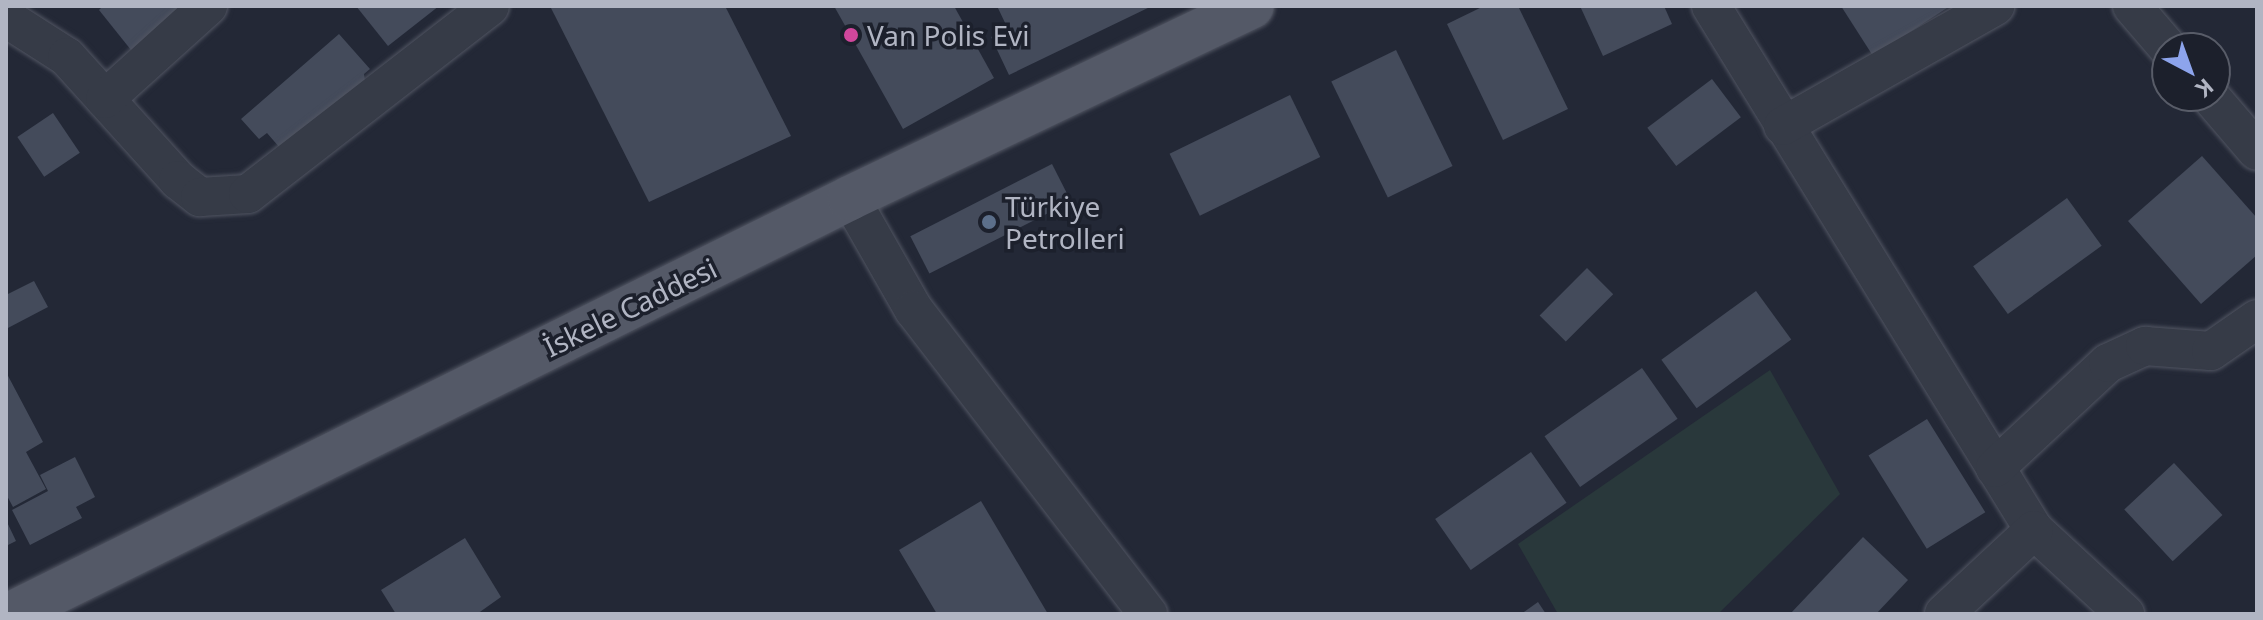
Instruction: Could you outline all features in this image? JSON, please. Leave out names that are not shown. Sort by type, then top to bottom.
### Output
[{"type":"main road","name":"İskele Caddesi","points":[[11,614],[850,198],[1252,6]]},
{"type":"street","points":[[105,99],[208,6]]},
{"type":"street","points":[[6,18],[67,57],[178,180],[200,197],[248,194],[490,6]]},
{"type":"street","points":[[1783,126],[1995,6]]},
{"type":"street","points":[[2132,6],[2154,32]]},
{"type":"street","points":[[1713,14],[2034,530],[2125,614]]},
{"type":"street","points":[[2224,112],[2257,151]]},
{"type":"street","points":[[850,198],[914,310],[1148,614]]},
{"type":"street","points":[[1995,468],[2108,363],[2145,346],[2211,351],[2257,319]]},
{"type":"street","points":[[1944,614],[2034,530]]},
{"type":"shaded area","points":[[1770,370],[1840,494],[1718,614],[1558,614],[1518,544]]},
{"type":"building","points":[[103,6],[198,6],[135,55],[99,10]]},
{"type":"building","points":[[356,6],[439,6],[388,46]]},
{"type":"building","points":[[725,6],[791,136],[649,202],[551,8]]},
{"type":"building","points":[[834,6],[954,6],[994,78],[903,129]]},
{"type":"building","points":[[997,6],[1152,6],[1009,75],[991,37],[1008,29]]},
{"type":"building","points":[[1484,6],[1518,6],[1568,109],[1503,140],[1447,24]]},
{"type":"building","points":[[1580,6],[1664,6],[1672,24],[1603,56]]},
{"type":"building","points":[[1841,6],[1950,6],[1873,56]]},
{"type":"building","points":[[339,34],[370,69],[364,74],[366,88],[280,148],[267,133],[259,139],[241,119]]},
{"type":"building","points":[[1396,50],[1453,166],[1388,198],[1331,82]]},
{"type":"building","points":[[1712,79],[1741,117],[1676,166],[1647,128]]},
{"type":"building","points":[[1290,95],[1320,157],[1200,216],[1170,154]]},
{"type":"building","points":[[53,113],[80,153],[44,177],[17,137]]},
{"type":"building","points":[[2202,156],[2257,218],[2257,255],[2201,304],[2128,221]]},
{"type":"building","points":[[1052,164],[1071,201],[929,274],[910,236]]},
{"type":"building","points":[[2067,198],[2102,246],[2008,314],[1973,266]]},
{"type":"building","points":[[1587,268],[1613,294],[1566,342],[1540,315]]},
{"type":"building","points":[[34,281],[48,307],[6,329],[6,295]]},
{"type":"building","points":[[1756,291],[1791,340],[1697,408],[1661,360]]},
{"type":"building","points":[[1642,368],[1678,419],[1580,487],[1545,436]]},
{"type":"building","points":[[6,372],[43,442],[26,452],[46,489],[13,507],[6,494]]},
{"type":"building","points":[[1927,419],[1985,512],[1927,549],[1868,456]]},
{"type":"building","points":[[1531,452],[1567,503],[1471,570],[1435,519]]},
{"type":"building","points":[[75,457],[95,497],[76,507],[82,518],[30,545],[12,510],[48,491],[40,475]]},
{"type":"building","points":[[2174,463],[2222,515],[2173,561],[2124,509]]},
{"type":"building","points":[[981,501],[1048,614],[937,614],[899,550]]},
{"type":"building","points":[[6,520],[16,541],[6,546]]},
{"type":"building","points":[[1863,537],[1908,580],[1876,614],[1790,614]]},
{"type":"building","points":[[465,538],[501,597],[477,614],[396,614],[381,590]]},
{"type":"building","points":[[1538,602],[1546,614],[1521,614]]},
{"type":"place","name":"Van Polis Evi","points":[[851,35]]},
{"type":"place","name":"Türkiye Petrolleri","points":[[989,222]]}]
